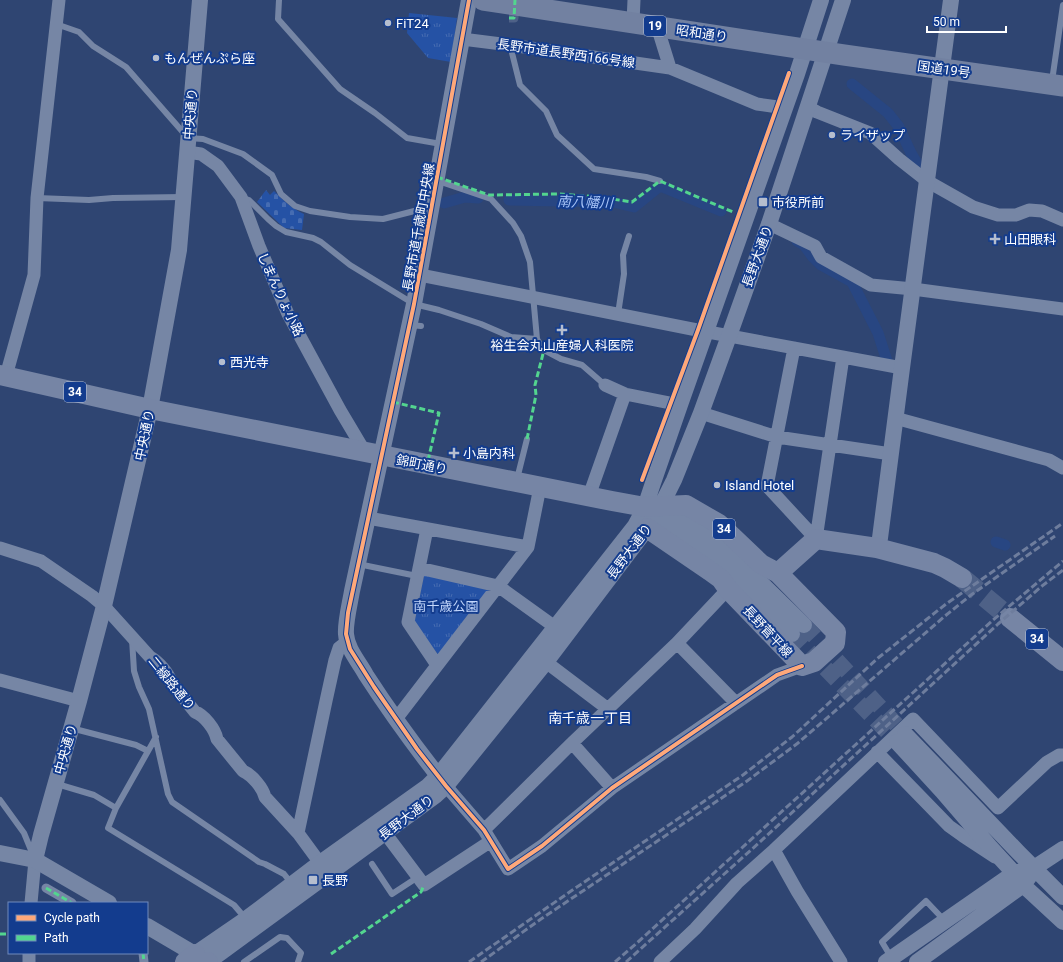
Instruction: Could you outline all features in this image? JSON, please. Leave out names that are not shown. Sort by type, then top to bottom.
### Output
[{"type":"highway","name":"昭和通り","points":[[483,0],[826,52]]},
{"type":"highway","name":"国道19号","points":[[826,52],[1057,85]]},
{"type":"main road","name":"34","points":[[3,376],[150,409]]},
{"type":"main road","name":"錦町通り","points":[[150,409],[623,503]]},
{"type":"main road","name":"長野菅平線","points":[[623,503],[652,514],[710,571],[721,579],[728,589],[802,666],[814,662],[835,643],[836,632],[778,573],[761,564],[719,524],[686,505],[652,514]]},
{"type":"main road","points":[[778,573],[816,539],[877,548],[934,563],[962,578]]},
{"type":"main road","name":"34","points":[[1010,618],[1063,661]]},
{"type":"street","points":[[3,376],[34,275],[36,198],[58,0]]},
{"type":"street","name":"中央通り","points":[[35,860],[104,606],[150,409],[179,250],[200,0]]},
{"type":"street","name":"長野市道千歳町中央線","points":[[348,641],[346,634],[348,613],[368,518],[373,454],[415,325],[414,304],[469,0]]},
{"type":"street","points":[[633,22],[634,0]]},
{"type":"street","name":"長野大通り","points":[[540,657],[555,627],[635,526],[652,514],[680,405],[822,0]]},
{"type":"street","name":"長野大通り","points":[[205,960],[435,796],[442,781],[652,514],[674,480],[701,413],[769,224],[843,0]]},
{"type":"street","points":[[877,548],[880,538],[951,0]]},
{"type":"street","points":[[656,26],[670,68]]},
{"type":"street","name":"長野市道長野西166号線","points":[[462,39],[670,68],[757,104],[785,108]]},
{"type":"street","points":[[808,107],[870,133],[899,159],[927,181],[973,207],[998,215],[1016,215],[1029,210],[1042,211],[1063,220]]},
{"type":"street","name":"しまんりょ小路","points":[[187,145],[218,166],[241,197],[259,246],[288,314],[340,410],[373,454]]},
{"type":"street","points":[[769,224],[815,246],[821,258],[871,285],[913,289],[1063,309]]},
{"type":"street","points":[[420,275],[706,332],[902,368]]},
{"type":"street","points":[[794,348],[767,486],[816,539]]},
{"type":"street","points":[[816,539],[843,357]]},
{"type":"street","points":[[605,385],[625,394],[680,405]]},
{"type":"street","points":[[589,496],[625,394]]},
{"type":"street","points":[[701,413],[777,437],[891,454]]},
{"type":"street","points":[[895,418],[1049,460],[1063,468]]},
{"type":"street","points":[[396,719],[528,547],[540,487]]},
{"type":"street","points":[[652,514],[684,519],[723,546],[798,630]]},
{"type":"street","points":[[368,518],[528,547]]},
{"type":"street","points":[[427,529],[408,622],[437,665]]},
{"type":"street","name":"二線路通り","points":[[0,548],[41,561],[104,606],[150,657],[155,659],[170,677],[171,682],[194,712],[200,714],[216,734],[221,745],[244,771],[249,773],[264,792],[265,797],[298,833],[320,863]]},
{"type":"street","points":[[418,572],[498,586],[555,627]]},
{"type":"street","points":[[484,830],[572,743],[677,643],[728,589]]},
{"type":"street","points":[[298,833],[326,701],[339,648],[348,641],[350,649],[374,687],[417,749],[484,830],[508,869],[542,846],[612,788],[777,674],[802,666]]},
{"type":"street","points":[[677,643],[736,703]]},
{"type":"street","points":[[540,657],[608,710]]},
{"type":"street","points":[[0,680],[79,701]]},
{"type":"street","points":[[660,962],[695,929],[737,883],[774,850],[913,718],[998,808],[1047,762],[1059,755],[1063,755]]},
{"type":"street","points":[[1063,896],[901,738],[942,791],[1003,861],[1019,879],[1063,922]]},
{"type":"street","points":[[572,743],[612,788]]},
{"type":"street","points":[[877,752],[949,826],[982,849],[1003,861]]},
{"type":"street","name":"長野大通り","points":[[205,960],[222,936],[320,863],[428,786],[442,781]]},
{"type":"street","points":[[385,833],[424,885],[491,841]]},
{"type":"street","points":[[917,962],[957,934],[1019,879],[1063,849]]},
{"type":"street","points":[[774,850],[797,891],[841,962]]},
{"type":"street","points":[[0,852],[35,860],[107,902]]},
{"type":"street","points":[[31,902],[35,860]]},
{"type":"street","points":[[889,960],[945,922],[1019,879]]},
{"type":"street","points":[[46,888],[70,902]]},
{"type":"street","points":[[148,927],[205,960],[222,936]]},
{"type":"lane","points":[[279,0],[278,19],[340,89],[375,113],[407,138],[443,144]]},
{"type":"lane","points":[[1057,85],[1063,5]]},
{"type":"lane","points":[[56,24],[79,32],[93,46],[126,67],[187,145],[203,139],[243,154],[272,174],[281,194],[295,206],[310,211],[350,217],[383,219],[432,206]]},
{"type":"lane","points":[[510,45],[520,85],[546,111],[557,135],[594,169],[646,177],[660,181]]},
{"type":"lane","points":[[436,180],[491,199],[513,223],[521,236],[530,262],[538,339],[544,350],[561,359],[582,365],[605,385]]},
{"type":"lane","points":[[36,198],[89,200],[113,198],[183,197]]},
{"type":"lane","points":[[241,197],[249,200],[276,226],[286,232],[313,238],[321,242],[350,265],[414,304],[439,310],[480,324],[511,337],[538,339]]},
{"type":"lane","points":[[618,314],[624,274],[623,255],[629,236]]},
{"type":"lane","points":[[516,482],[527,439]]},
{"type":"lane","points":[[358,564],[418,572]]},
{"type":"lane","points":[[132,636],[134,671],[139,687],[149,709],[168,794],[172,802],[259,862],[284,874],[292,884]]},
{"type":"lane","points":[[72,728],[136,745],[148,751]]},
{"type":"lane","points":[[156,737],[116,808],[108,828],[234,905],[246,919]]},
{"type":"lane","points":[[55,784],[94,795],[116,808]]},
{"type":"lane","points":[[0,800],[24,833],[35,860]]},
{"type":"lane","points":[[372,864],[392,894],[418,877]]},
{"type":"lane","points":[[889,960],[882,942],[926,901],[945,922]]},
{"type":"lane","points":[[244,962],[280,937],[287,938],[301,953],[298,962]]},
{"type":"green space","points":[[409,13],[457,18],[451,62],[428,58],[407,33]]},
{"type":"green space","points":[[266,190],[270,195],[274,191],[288,204],[304,214],[302,230],[284,228],[257,202]]},
{"type":"green space","name":"南千歳公園","points":[[430,574],[491,591],[440,657],[414,624],[424,575]]},
{"type":"waterway","points":[[852,84],[888,113],[899,127],[919,167]]},
{"type":"waterway","name":"南八幡川","points":[[509,200],[613,202],[634,207],[660,186],[721,211]]},
{"type":"waterway","points":[[444,203],[465,197],[478,198]]},
{"type":"waterway","name":"南八幡川","points":[[797,241],[804,245],[821,265],[852,282],[878,333],[887,361]]},
{"type":"waterway","name":"南八幡川","points":[[996,542],[1005,545]]},
{"type":"tunnel","points":[[509,18],[514,18],[515,3]]},
{"type":"tunnel","points":[[962,578],[1010,618]]},
{"type":"tunnel","points":[[804,625],[905,734]]},
{"type":"tunnel","points":[[792,634],[897,742]]},
{"type":"railway","points":[[469,962],[743,775],[792,737],[878,658],[946,604],[1063,523]]},
{"type":"railway","points":[[481,962],[541,919],[747,781],[798,743],[971,595],[1055,536]]},
{"type":"railway","points":[[615,962],[993,620],[1063,561]]},
{"type":"railway","points":[[626,962],[998,624],[1063,570]]},
{"type":"marked path","points":[[509,18],[514,18],[515,0]]},
{"type":"marked path","points":[[437,177],[489,195],[559,194],[599,197],[632,202],[660,181],[733,212]]},
{"type":"marked path","points":[[527,439],[536,395],[535,385],[544,350]]},
{"type":"marked path","points":[[393,402],[439,413],[427,465]]},
{"type":"marked path","points":[[331,954],[421,892],[424,885]]},
{"type":"marked path","points":[[46,888],[70,902]]},
{"type":"marked path","points":[[0,934],[8,934]]},
{"type":"marked path","points":[[143,954],[144,962]]},
{"type":"cycle path","points":[[469,0],[414,304],[348,613],[346,634],[350,649],[374,687],[417,749],[446,786],[484,830],[508,869],[542,846],[612,788],[777,675],[802,666]]},
{"type":"cycle path","points":[[642,480],[698,330],[789,73]]},
{"type":"place","name":"FiT24","points":[[388,23]]},
{"type":"place","name":"もんぜんぷら座","points":[[156,58]]},
{"type":"place","name":"ライザップ","points":[[832,135]]},
{"type":"place","name":"市役所前","points":[[763,202]]},
{"type":"place","name":"山田眼科","points":[[995,239]]},
{"type":"place","name":"裕生会丸山産婦人科医院","points":[[562,330]]},
{"type":"place","name":"西光寺","points":[[222,362]]},
{"type":"place","name":"小島内科","points":[[454,453]]},
{"type":"place","name":"Island Hotel","points":[[717,485]]},
{"type":"place","name":"長野","points":[[313,880]]},
{"type":"district","name":"南千歳一丁目","points":[[590,718]]}]
